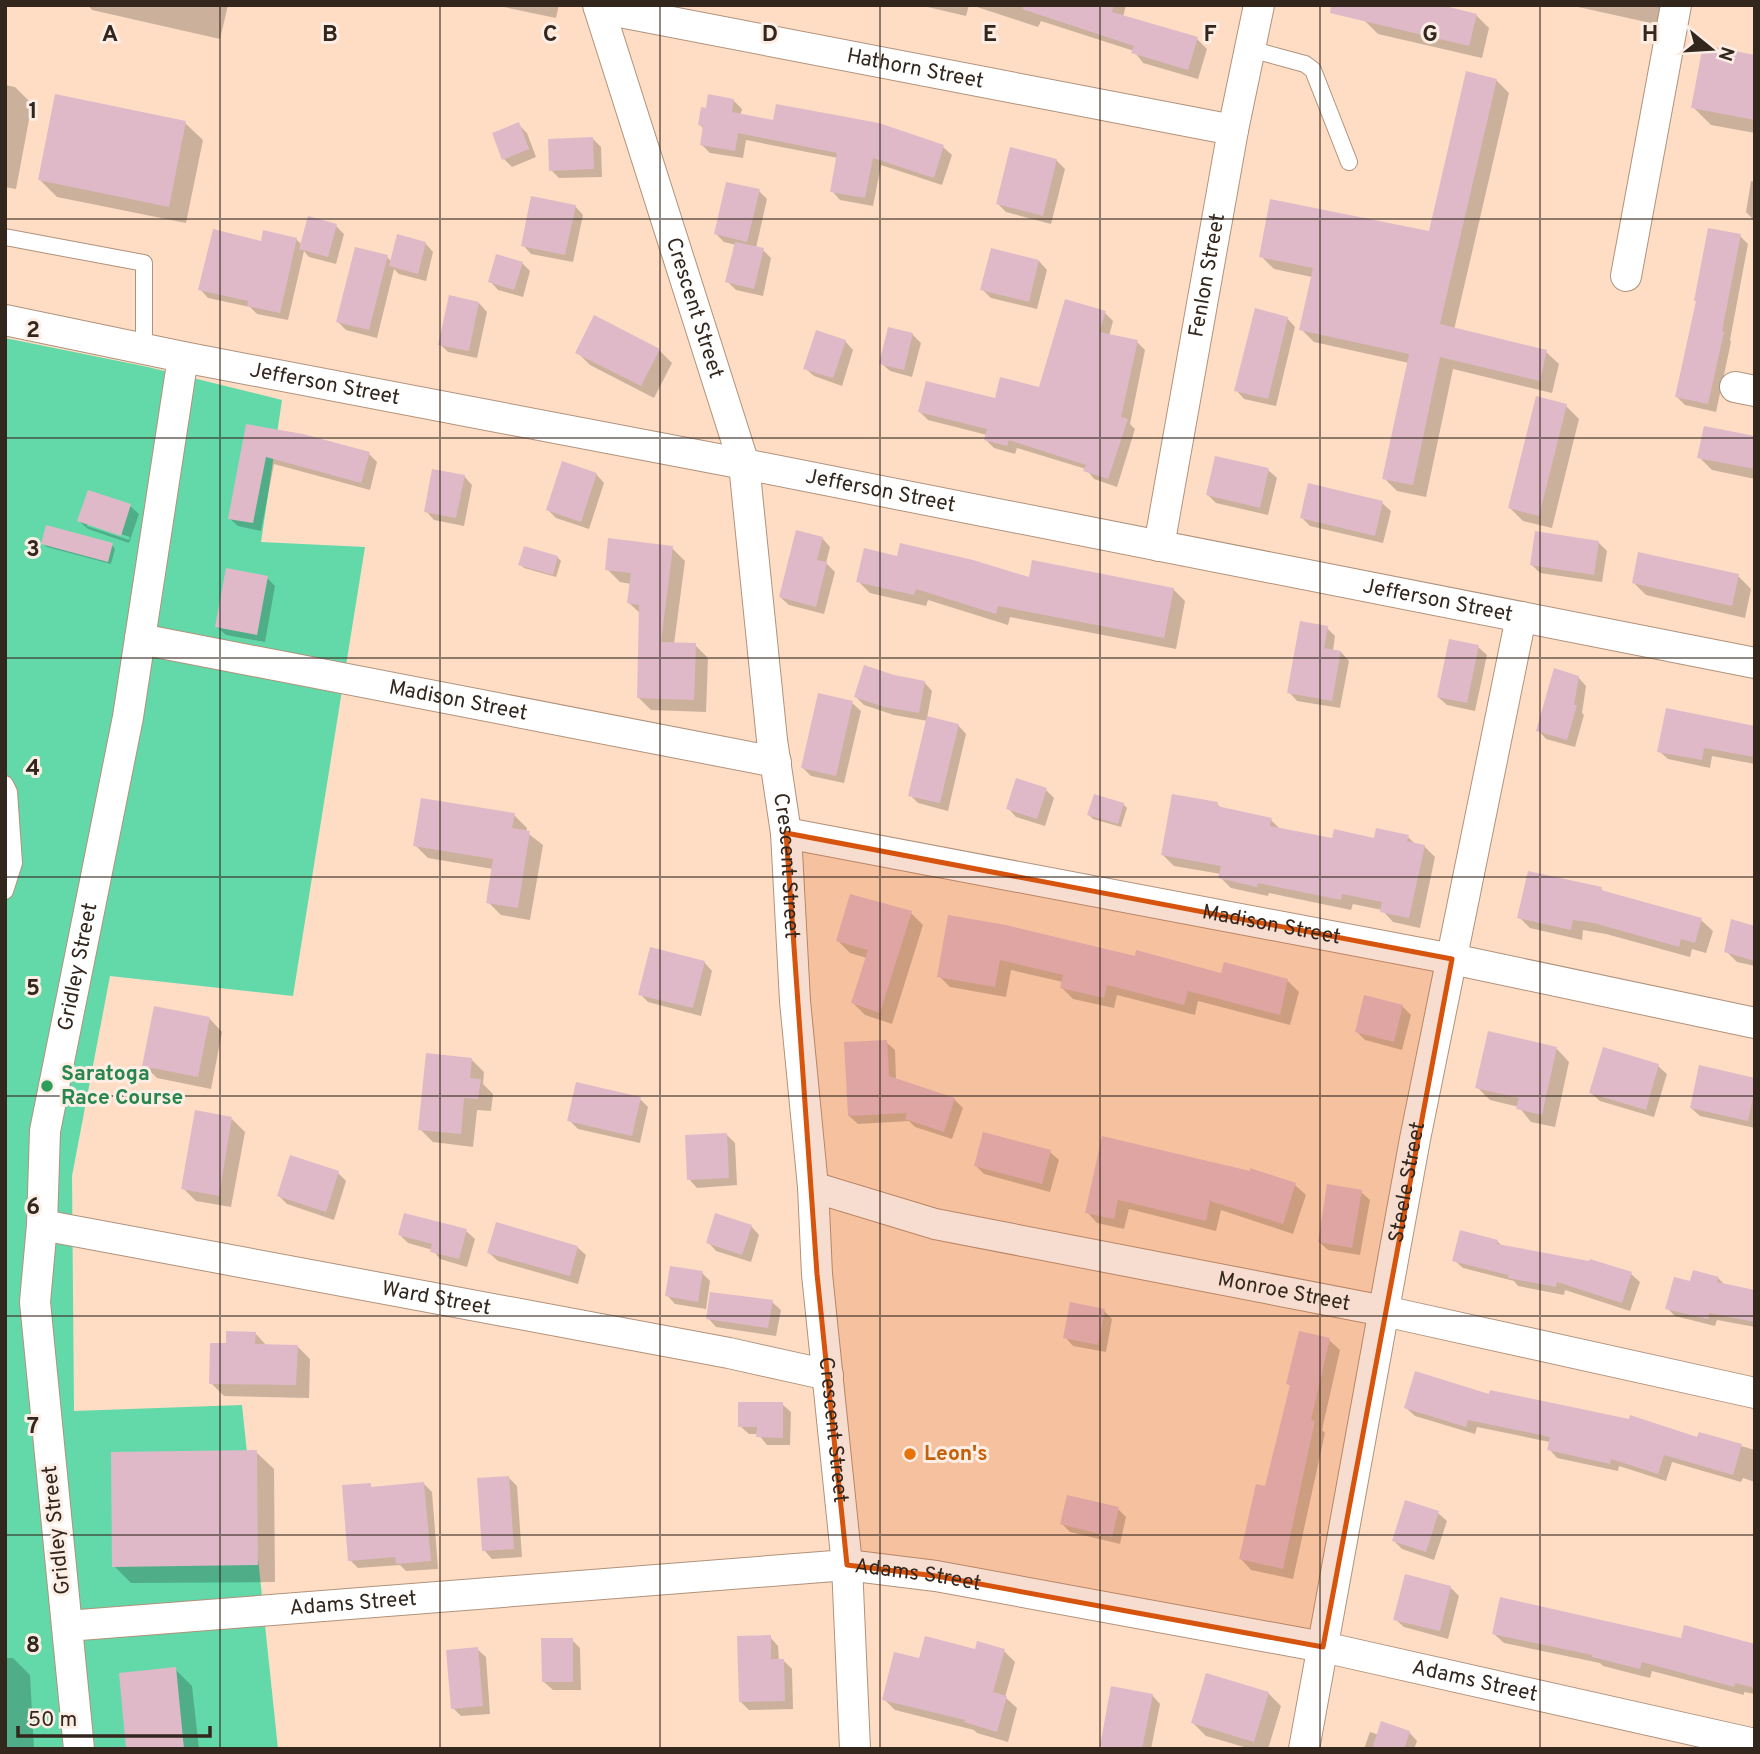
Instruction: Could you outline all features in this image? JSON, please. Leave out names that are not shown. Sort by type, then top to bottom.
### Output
[{"type":"street","name":"Fenlon Street","points":[[1159,546],[1233,130],[1259,5]]},
{"type":"street","points":[[1626,276],[1676,5]]},
{"type":"street","name":"Hathorn Street","points":[[598,6],[1233,130]]},
{"type":"street","name":"Crescent Street","points":[[598,6],[744,464],[786,833],[795,1001],[813,1187],[817,1275],[847,1565],[855,1749]]},
{"type":"street","name":"Jefferson Street","points":[[5,320],[1755,663]]},
{"type":"street","name":"Gridley Street","points":[[79,1749],[35,1302],[42,1224],[45,1130],[128,717],[183,357]]},
{"type":"street","name":"Steele Street","points":[[1304,1749],[1415,1139],[1521,617]]},
{"type":"street","name":"Madison Street","points":[[140,639],[776,762]]},
{"type":"street","name":"Madison Street","points":[[786,833],[1452,959],[1755,1023]]},
{"type":"street","name":"Monroe Street","points":[[813,1187],[934,1224],[1384,1311],[1755,1393]]},
{"type":"street","name":"Ward Street","points":[[42,1224],[729,1353],[828,1375]]},
{"type":"street","name":"Adams Street","points":[[67,1626],[847,1565],[936,1576],[1323,1647],[1755,1744]]},
{"type":"lane","points":[[1250,49],[1305,64],[1313,70],[1349,162]]},
{"type":"lane","points":[[5,237],[144,263],[144,349]]},
{"type":"lane","points":[[5,784],[9,792],[14,863],[5,891]]},
{"type":"highlighted area","points":[[786,833],[1452,959],[1323,1647],[936,1576],[847,1565],[817,1274]]},
{"type":"green space","name":"Saratoga Race Course","points":[[5,338],[148,367],[282,400],[261,542],[365,547],[293,996],[110,976],[72,1176],[74,1411],[242,1405],[278,1749],[5,1749]]},
{"type":"building","points":[[1023,5],[1114,5],[1112,12],[1198,37],[1188,70],[1131,53],[1134,46],[1022,9]]},
{"type":"building","points":[[1331,5],[1441,5],[1477,14],[1469,46],[1330,13]]},
{"type":"building","points":[[1703,45],[1755,55],[1755,120],[1691,108]]},
{"type":"building","points":[[1466,71],[1497,79],[1440,324],[1547,350],[1540,381],[1440,357],[1413,485],[1382,479],[1409,354],[1299,330],[1313,268],[1259,257],[1270,199],[1429,231]]},
{"type":"building","points":[[55,94],[186,121],[169,207],[38,180]]},
{"type":"building","points":[[708,94],[734,99],[732,112],[773,120],[776,104],[879,123],[944,145],[934,178],[873,158],[865,198],[830,192],[837,153],[738,133],[735,151],[700,145],[703,126],[698,125],[701,107],[706,108]]},
{"type":"building","points":[[519,122],[529,149],[502,160],[492,133]]},
{"type":"building","points":[[593,137],[594,169],[549,171],[548,139]]},
{"type":"building","points":[[1010,147],[1057,159],[1043,216],[996,204]]},
{"type":"building","points":[[726,182],[760,189],[747,242],[714,234]]},
{"type":"building","points":[[531,196],[576,205],[565,255],[521,246]]},
{"type":"building","points":[[308,216],[337,224],[328,257],[299,249]]},
{"type":"building","points":[[1708,228],[1741,234],[1708,404],[1675,397],[1696,301]]},
{"type":"building","points":[[213,229],[261,241],[263,230],[297,238],[280,313],[247,306],[248,301],[198,290]]},
{"type":"building","points":[[397,234],[426,242],[418,274],[389,266]]},
{"type":"building","points":[[735,242],[764,248],[754,289],[725,282]]},
{"type":"building","points":[[355,247],[388,255],[369,330],[336,322]]},
{"type":"building","points":[[991,248],[1039,260],[1029,302],[980,290]]},
{"type":"building","points":[[496,254],[523,262],[514,290],[488,282]]},
{"type":"building","points":[[449,295],[479,302],[469,351],[438,345]]},
{"type":"building","points":[[1065,299],[1106,311],[1099,332],[1138,340],[1121,417],[1128,419],[1108,479],[1083,471],[1086,465],[1009,440],[1007,446],[984,440],[987,429],[918,412],[926,381],[995,398],[1000,377],[1039,387]]},
{"type":"building","points":[[1255,308],[1288,317],[1268,399],[1234,391]]},
{"type":"building","points":[[594,315],[660,349],[641,386],[575,353]]},
{"type":"building","points":[[888,327],[913,333],[904,370],[879,364]]},
{"type":"building","points":[[816,330],[846,340],[833,378],[803,369]]},
{"type":"building","points":[[1536,396],[1567,404],[1539,516],[1508,508]]},
{"type":"building","points":[[246,424],[303,434],[370,452],[361,483],[266,457],[253,523],[228,519]]},
{"type":"building","points":[[1704,426],[1755,436],[1755,469],[1697,458]]},
{"type":"building","points":[[1215,456],[1269,468],[1260,508],[1206,495]]},
{"type":"building","points":[[562,461],[597,473],[581,522],[546,510]]},
{"type":"building","points":[[432,469],[465,475],[456,518],[424,512]]},
{"type":"building","points":[[1308,483],[1383,501],[1375,536],[1300,518]]},
{"type":"building","points":[[88,490],[131,504],[121,536],[77,521]]},
{"type":"building","points":[[46,525],[113,543],[108,562],[41,544]]},
{"type":"building","points":[[796,530],[823,537],[817,560],[827,562],[816,607],[779,597]]},
{"type":"building","points":[[1535,531],[1599,541],[1594,575],[1530,565]]},
{"type":"building","points":[[608,538],[673,546],[661,642],[696,643],[694,700],[637,698],[639,605],[627,603],[631,573],[605,570]]},
{"type":"building","points":[[900,543],[973,560],[1029,577],[1032,560],[1174,588],[1164,638],[998,606],[996,614],[916,589],[914,595],[856,582],[864,548],[897,556]]},
{"type":"building","points":[[524,546],[558,556],[553,575],[518,565]]},
{"type":"building","points":[[1638,552],[1739,574],[1732,606],[1632,583]]},
{"type":"building","points":[[226,568],[268,576],[257,635],[215,627]]},
{"type":"building","points":[[1300,621],[1328,626],[1324,648],[1341,651],[1332,701],[1287,693]]},
{"type":"building","points":[[1449,639],[1479,645],[1467,703],[1437,697]]},
{"type":"building","points":[[864,665],[925,681],[919,713],[884,707],[854,697]]},
{"type":"building","points":[[1554,668],[1579,676],[1574,705],[1577,705],[1567,740],[1536,731]]},
{"type":"building","points":[[818,693],[853,701],[836,776],[801,768]]},
{"type":"building","points":[[1666,708],[1755,726],[1755,757],[1704,748],[1702,760],[1657,752]]},
{"type":"building","points":[[927,716],[959,724],[940,803],[908,796]]},
{"type":"building","points":[[1016,778],[1047,788],[1037,819],[1006,809]]},
{"type":"building","points":[[1094,794],[1124,803],[1118,824],[1087,815]]},
{"type":"building","points":[[1172,794],[1218,802],[1217,806],[1272,818],[1270,826],[1332,838],[1334,829],[1374,838],[1376,828],[1409,835],[1407,841],[1425,845],[1409,918],[1380,912],[1382,902],[1342,894],[1341,900],[1258,883],[1257,887],[1218,878],[1221,866],[1161,855]]},
{"type":"building","points":[[421,798],[515,813],[512,828],[530,831],[518,908],[486,903],[493,859],[413,846]]},
{"type":"building","points":[[1528,871],[1602,887],[1601,890],[1702,918],[1695,943],[1681,939],[1679,947],[1594,923],[1573,920],[1571,930],[1517,918]]},
{"type":"building","points":[[850,894],[912,911],[880,1013],[851,1003],[868,950],[836,941]]},
{"type":"building","points":[[948,915],[1006,925],[1135,956],[1136,950],[1221,973],[1224,962],[1288,979],[1280,1015],[1188,991],[1184,1005],[1107,985],[1104,998],[1060,988],[1063,975],[1000,960],[995,987],[937,977]]},
{"type":"building","points":[[1731,919],[1755,926],[1755,961],[1724,952]]},
{"type":"building","points":[[650,947],[705,961],[693,1008],[638,995]]},
{"type":"building","points":[[1364,995],[1403,1005],[1394,1042],[1355,1032]]},
{"type":"building","points":[[154,1006],[210,1017],[198,1077],[142,1066]]},
{"type":"building","points":[[1488,1031],[1557,1047],[1542,1115],[1516,1109],[1519,1098],[1475,1088]]},
{"type":"building","points":[[887,1040],[889,1076],[955,1098],[944,1132],[905,1119],[907,1113],[848,1116],[844,1042]]},
{"type":"building","points":[[1603,1047],[1659,1064],[1646,1110],[1589,1093]]},
{"type":"building","points":[[426,1053],[472,1058],[470,1078],[481,1079],[478,1099],[464,1098],[461,1134],[418,1130]]},
{"type":"building","points":[[1699,1065],[1755,1078],[1748,1121],[1690,1108]]},
{"type":"building","points":[[576,1082],[641,1097],[632,1136],[567,1121]]},
{"type":"building","points":[[195,1110],[232,1117],[219,1196],[181,1189]]},
{"type":"building","points":[[983,1132],[1051,1150],[1042,1184],[974,1166]]},
{"type":"building","points":[[727,1133],[729,1178],[687,1180],[685,1135]]},
{"type":"building","points":[[1102,1136],[1250,1171],[1250,1168],[1296,1183],[1283,1224],[1210,1201],[1206,1221],[1118,1200],[1114,1219],[1085,1213]]},
{"type":"building","points":[[290,1155],[339,1171],[326,1212],[277,1196]]},
{"type":"building","points":[[1327,1184],[1362,1190],[1352,1248],[1318,1242]]},
{"type":"building","points":[[404,1213],[467,1229],[459,1259],[430,1252],[432,1244],[398,1235]]},
{"type":"building","points":[[715,1213],[752,1225],[742,1255],[706,1243]]},
{"type":"building","points":[[496,1222],[578,1246],[570,1276],[487,1253]]},
{"type":"building","points":[[1460,1230],[1498,1240],[1497,1244],[1589,1261],[1590,1259],[1632,1272],[1622,1303],[1557,1282],[1556,1287],[1508,1278],[1508,1275],[1452,1261]]},
{"type":"building","points":[[670,1266],[703,1271],[698,1302],[665,1296]]},
{"type":"building","points":[[1693,1270],[1719,1277],[1717,1282],[1755,1290],[1755,1322],[1709,1313],[1708,1319],[1665,1309],[1674,1277],[1690,1281]]},
{"type":"building","points":[[710,1292],[773,1300],[768,1328],[706,1319]]},
{"type":"building","points":[[1070,1302],[1105,1309],[1098,1345],[1063,1338]]},
{"type":"building","points":[[226,1331],[256,1332],[255,1344],[298,1345],[296,1385],[209,1384],[210,1343],[226,1343]]},
{"type":"building","points":[[1299,1331],[1330,1338],[1311,1420],[1315,1421],[1283,1569],[1239,1559],[1256,1484],[1265,1486],[1290,1385],[1286,1384]]},
{"type":"building","points":[[1415,1371],[1489,1394],[1490,1390],[1629,1419],[1630,1415],[1697,1437],[1699,1432],[1742,1444],[1733,1475],[1664,1455],[1658,1474],[1611,1459],[1610,1464],[1547,1450],[1550,1437],[1468,1420],[1466,1427],[1404,1408]]},
{"type":"building","points":[[738,1402],[783,1402],[783,1438],[756,1437],[757,1427],[738,1427]]},
{"type":"building","points":[[257,1450],[258,1565],[112,1567],[111,1452]]},
{"type":"building","points":[[509,1476],[514,1549],[482,1551],[477,1478]]},
{"type":"building","points":[[424,1482],[431,1561],[396,1564],[395,1557],[348,1561],[342,1485],[371,1483],[371,1487]]},
{"type":"building","points":[[1067,1495],[1119,1507],[1112,1537],[1060,1524]]},
{"type":"building","points":[[1405,1500],[1439,1511],[1426,1552],[1392,1541]]},
{"type":"building","points":[[1405,1574],[1451,1586],[1440,1631],[1393,1620]]},
{"type":"building","points":[[1500,1597],[1681,1638],[1684,1625],[1755,1644],[1755,1688],[1735,1683],[1734,1687],[1642,1662],[1640,1669],[1592,1655],[1492,1634]]},
{"type":"building","points":[[771,1635],[771,1659],[784,1659],[785,1701],[739,1702],[737,1636]]},
{"type":"building","points":[[925,1636],[975,1649],[977,1641],[1005,1649],[993,1692],[1007,1696],[997,1732],[964,1722],[965,1720],[882,1700],[894,1652],[919,1658]]},
{"type":"building","points":[[541,1638],[573,1638],[573,1682],[542,1682]]},
{"type":"building","points":[[478,1647],[483,1706],[451,1709],[446,1650]]},
{"type":"building","points":[[176,1667],[184,1749],[126,1749],[119,1673]]},
{"type":"building","points":[[1206,1673],[1269,1692],[1254,1742],[1191,1723]]},
{"type":"building","points":[[1111,1686],[1153,1694],[1142,1749],[1100,1746]]},
{"type":"building","points":[[1381,1721],[1410,1731],[1404,1749],[1372,1749]]},
{"type":"place","name":"Saratoga Race Course","points":[[47,1086]]},
{"type":"place","name":"Leon's","points":[[910,1454]]}]
